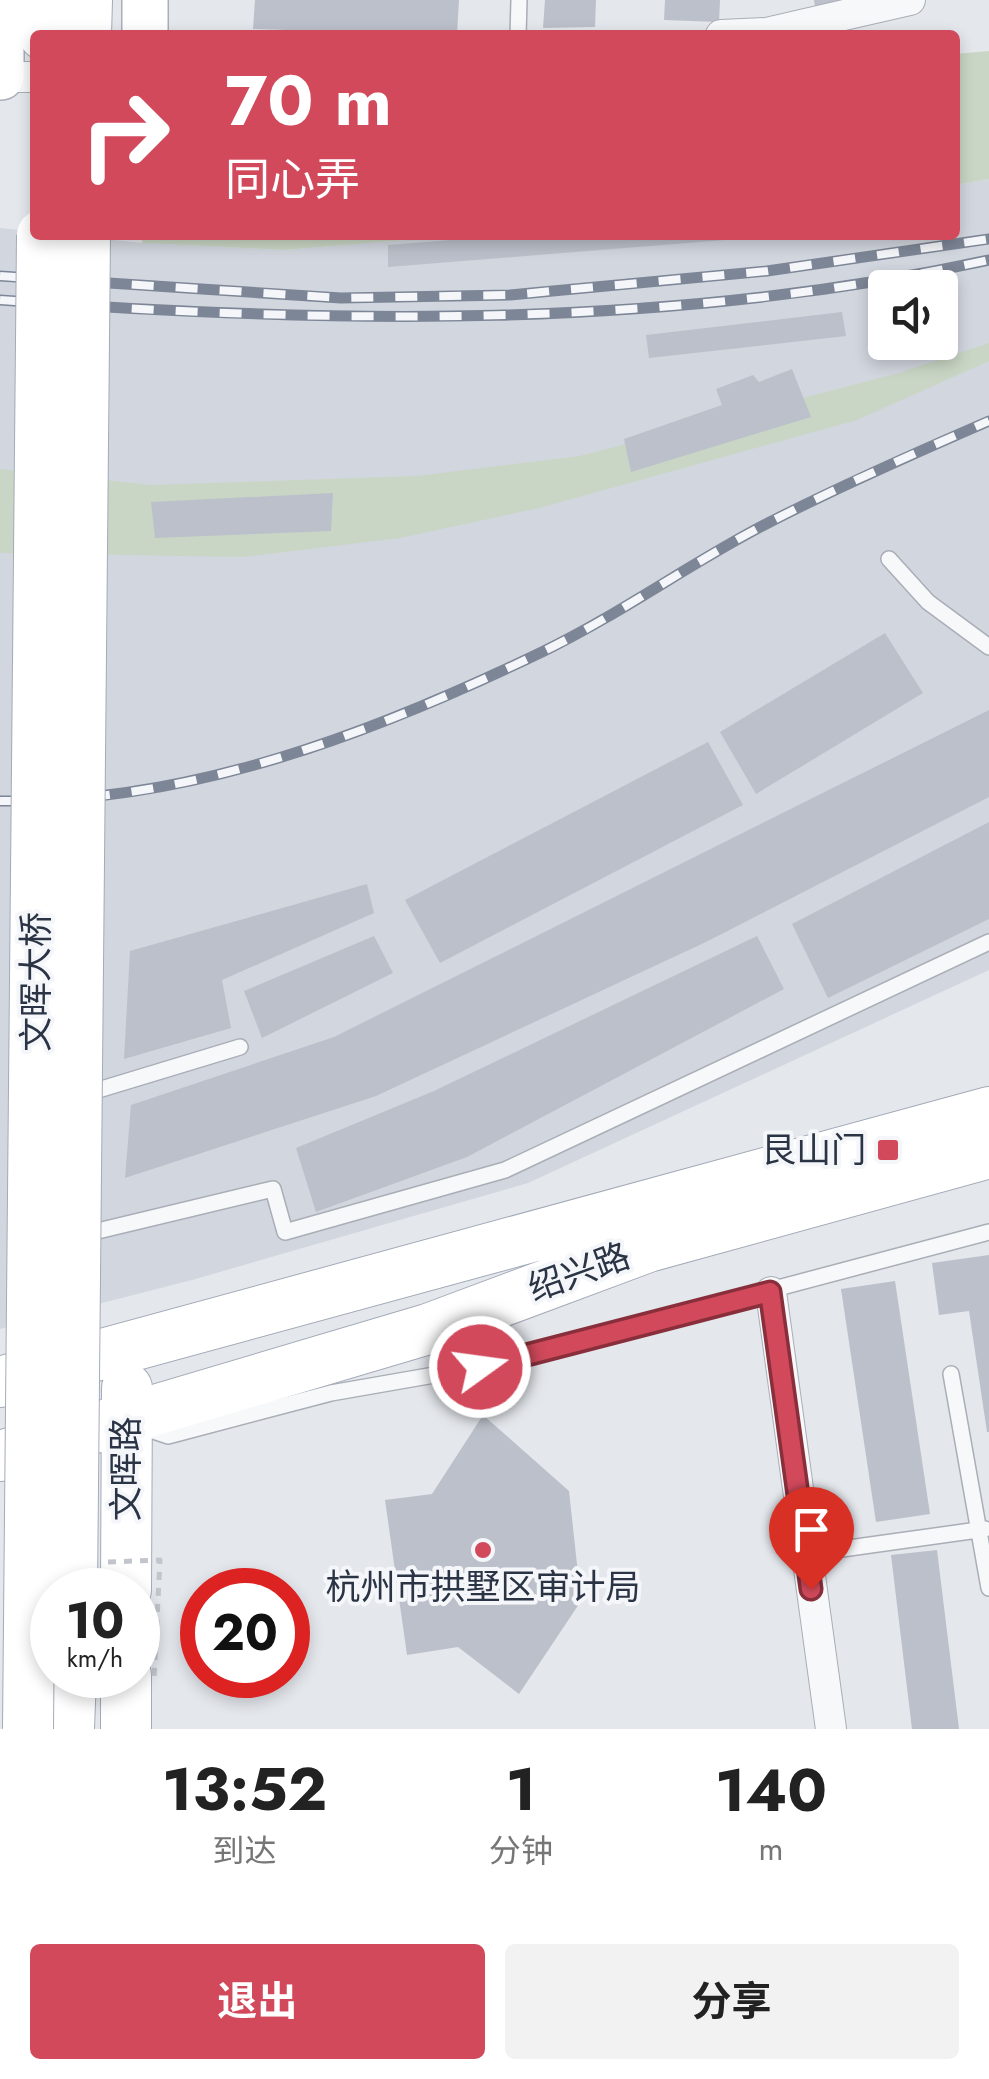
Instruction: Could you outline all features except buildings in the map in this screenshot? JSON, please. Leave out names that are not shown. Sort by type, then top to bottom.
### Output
[{"type":"main road","points":[[44,0],[44,30]]},
{"type":"main road","points":[[86,30],[87,0]]},
{"type":"main road","name":"文晖大桥","points":[[28,1729],[42,240]]},
{"type":"main road","name":"文晖大桥","points":[[72,1568],[85,240]]},
{"type":"main road","name":"绍兴路","points":[[0,1382],[989,1112]]},
{"type":"main road","name":"绍兴路","points":[[0,1456],[126,1422],[428,1328],[648,1246],[989,1153]]},
{"type":"main road","name":"文晖路","points":[[126,1568],[128,1348]]},
{"type":"main road","points":[[70,1698],[70,1729]]},
{"type":"main road","points":[[126,1698],[126,1729]]},
{"type":"street","points":[[1,0],[0,77],[30,77]]},
{"type":"street","points":[[145,0],[145,30]]},
{"type":"street","points":[[782,30],[902,1]]},
{"type":"street","points":[[770,1292],[831,1729]]},
{"type":"lane","points":[[518,0],[518,30]]},
{"type":"lane","points":[[889,558],[928,602],[989,647]]},
{"type":"lane","points":[[18,1250],[273,1189],[284,1232],[505,1170],[989,942]]},
{"type":"lane","points":[[18,1115],[240,1047]]},
{"type":"lane","points":[[126,1422],[168,1436],[331,1393],[480,1367],[989,1232]]},
{"type":"lane","points":[[951,1374],[984,1529],[989,1588]]},
{"type":"lane","points":[[806,1554],[984,1529]]},
{"type":"shaded area","points":[[989,179],[989,970],[528,1183],[192,1280],[0,1329],[0,228],[30,231],[30,240],[284,250],[405,240],[960,240],[960,184]]},
{"type":"green space","points":[[989,51],[989,179],[960,184],[960,54]]},
{"type":"green space","points":[[142,240],[405,240],[284,250],[142,243]]},
{"type":"green space","points":[[989,343],[989,361],[857,420],[539,508],[400,538],[244,557],[0,553],[0,469],[152,485],[417,476],[580,456],[938,360],[958,360],[958,353]]},
{"type":"railway","points":[[0,276],[341,298],[510,295],[767,271],[989,239]]},
{"type":"railway","points":[[0,300],[248,314],[496,315],[620,310],[867,283],[989,260]]},
{"type":"railway","points":[[0,801],[71,799],[142,790],[280,758],[348,735],[544,651],[768,523],[989,421]]},
{"type":"place","name":"艮山门","points":[[888,1150]]},
{"type":"place","name":"杭州市拱墅区审计局","points":[[483,1550]]},
{"type":"route","points":[[480,1367],[770,1292],[811,1589]]}]
